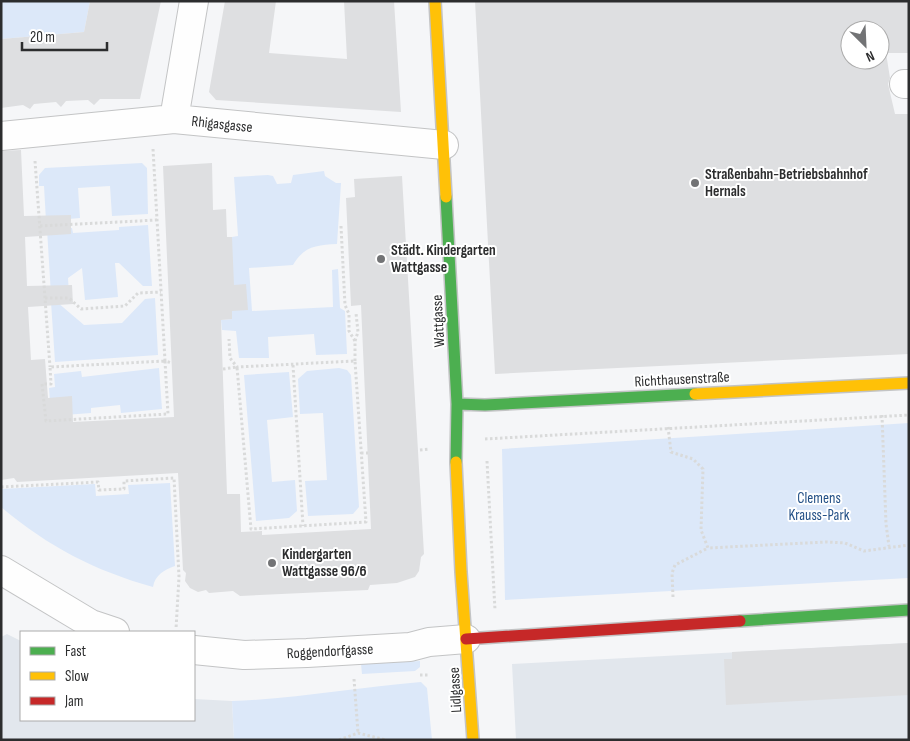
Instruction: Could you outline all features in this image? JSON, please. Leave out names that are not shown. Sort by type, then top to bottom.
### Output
[{"type":"street","points":[[163,120],[194,1]]},
{"type":"street","name":"Wattgasse","points":[[435,1],[457,404],[455,440],[462,599],[466,639]]},
{"type":"street","name":"Rhigasgasse","points":[[1,136],[163,120],[444,145]]},
{"type":"street","name":"Richthausenstraße","points":[[457,404],[486,405],[667,394],[909,383]]},
{"type":"street","points":[[1,570],[91,624],[112,631]]},
{"type":"street","points":[[466,639],[672,624],[909,610]]},
{"type":"street","name":"Roggendorfgasse","points":[[195,650],[244,655],[410,647],[429,642],[466,639]]},
{"type":"street","name":"Lidlgasse","points":[[466,639],[473,740]]},
{"type":"path","points":[[33,133],[51,384],[42,384],[46,421],[168,414],[157,220],[163,120]]},
{"type":"path","points":[[40,226],[157,220]]},
{"type":"path","points":[[229,339],[230,358],[237,367],[252,529],[366,522],[354,341],[349,331],[349,314],[345,305],[341,226]]},
{"type":"path","points":[[45,298],[69,298],[81,309],[125,306],[138,293],[161,292]]},
{"type":"path","points":[[354,341],[358,332],[356,313]]},
{"type":"path","points":[[50,367],[165,361],[172,363]]},
{"type":"path","points":[[223,369],[355,361]]},
{"type":"path","points":[[293,365],[303,526]]},
{"type":"path","points":[[455,440],[909,415]]},
{"type":"path","points":[[882,416],[886,524],[889,546]]},
{"type":"path","points":[[668,429],[671,452],[693,459],[702,469],[701,530],[708,548]]},
{"type":"path","points":[[361,453],[368,453]]},
{"type":"path","points":[[1,487],[98,482],[99,490],[124,489],[124,481],[174,478],[179,577],[175,631]]},
{"type":"path","points":[[672,624],[672,581],[675,565],[708,548],[826,542],[845,543],[864,550],[909,544]]},
{"type":"path","points":[[351,650],[358,733]]},
{"type":"path","points":[[339,740],[358,733],[386,740]]},
{"type":"shaded area","points":[[7,634],[20,640],[20,721],[195,721],[195,699],[232,701],[234,740],[2,740],[1,637]]},
{"type":"shaded area","points":[[909,643],[909,740],[516,740],[512,664]]},
{"type":"green space","points":[[1,1],[90,1],[84,32],[1,39]]},
{"type":"green space","points":[[142,163],[147,168],[148,214],[112,216],[110,186],[78,188],[80,218],[46,221],[44,186],[39,186],[39,175],[45,168]]},
{"type":"green space","points":[[324,171],[325,176],[336,183],[341,183],[337,244],[323,245],[306,250],[293,265],[249,268],[252,311],[333,307],[332,270],[338,269],[340,308],[345,311],[347,354],[316,355],[314,334],[268,337],[269,358],[239,358],[236,331],[222,330],[221,320],[232,319],[232,237],[238,236],[234,177],[268,175],[273,176],[277,184],[291,183],[293,175]]},
{"type":"green space","points":[[148,225],[152,286],[143,286],[119,263],[115,263],[118,297],[85,300],[82,268],[68,278],[69,294],[51,295],[47,229],[72,228],[73,233],[119,230],[119,227]]},
{"type":"green space","points":[[155,298],[158,355],[55,362],[51,302],[57,302],[84,325],[122,323],[145,299]]},
{"type":"green space","points":[[159,368],[162,409],[121,413],[120,405],[91,408],[91,413],[51,416],[49,388],[55,387],[54,374],[81,371],[82,377]]},
{"type":"green space","points":[[339,368],[347,370],[351,375],[359,507],[353,514],[308,516],[305,481],[327,480],[323,413],[300,414],[298,379],[307,371]]},
{"type":"green space","points":[[289,372],[293,417],[267,420],[272,482],[295,480],[297,511],[289,518],[256,521],[244,375]]},
{"type":"green space","name":"Clemens Krauss-Park","points":[[909,423],[909,578],[505,600],[502,449]]},
{"type":"green space","points":[[170,483],[175,566],[161,574],[156,579],[153,587],[111,573],[73,556],[37,534],[1,507],[1,489],[95,484],[96,496],[129,494],[128,485]]},
{"type":"green space","points":[[420,661],[420,667],[415,671],[362,674],[361,664]]},
{"type":"green space","points":[[421,682],[427,688],[432,740],[234,740],[232,701],[279,698]]},
{"type":"building","points":[[90,1],[161,1],[140,99],[100,99],[94,105],[88,100],[66,101],[61,107],[56,102],[34,104],[30,109],[23,105],[1,108],[1,39],[84,32]]},
{"type":"building","points":[[225,1],[276,1],[269,53],[347,59],[344,1],[394,1],[401,112],[216,100],[209,92]]},
{"type":"building","name":"Straßenbahn-Betriebsbahnhof Hernals","points":[[475,1],[909,1],[909,53],[890,53],[890,20],[840,20],[840,70],[889,70],[890,78],[888,84],[895,114],[909,114],[909,354],[495,374]]},
{"type":"building","points":[[21,150],[24,216],[71,215],[71,234],[25,237],[27,286],[72,285],[73,304],[28,307],[31,360],[45,359],[48,398],[72,396],[73,422],[174,417],[163,166],[212,163],[213,210],[226,209],[227,237],[232,237],[234,285],[246,284],[248,310],[232,311],[232,319],[221,320],[227,494],[240,494],[241,532],[262,531],[262,535],[371,529],[361,305],[351,306],[346,198],[355,197],[354,179],[402,176],[424,554],[421,557],[419,571],[415,577],[397,583],[370,585],[368,590],[240,596],[233,591],[209,593],[206,590],[198,592],[190,588],[185,581],[186,573],[183,570],[178,473],[17,482],[14,478],[1,480],[1,151]]},
{"type":"building","points":[[909,643],[909,695],[726,705],[724,659],[732,659],[732,652]]},
{"type":"traffic: fast","points":[[446,197],[457,404],[456,462]]},
{"type":"traffic: fast","points":[[457,404],[485,405],[695,394]]},
{"type":"traffic: fast","points":[[740,621],[909,610]]},
{"type":"traffic: slow","points":[[435,1],[446,197]]},
{"type":"traffic: slow","points":[[695,394],[909,383]]},
{"type":"traffic: slow","points":[[456,462],[461,572],[473,740]]},
{"type":"traffic: jam","points":[[466,639],[740,621]]},
{"type":"place","name":"Straßenbahn-Betriebsbahnhof Hernals","points":[[695,183]]},
{"type":"place","name":"Städt. Kindergarten Wattgasse","points":[[381,259]]},
{"type":"place","name":"Kindergarten Wattgasse 96/6","points":[[272,563]]}]
